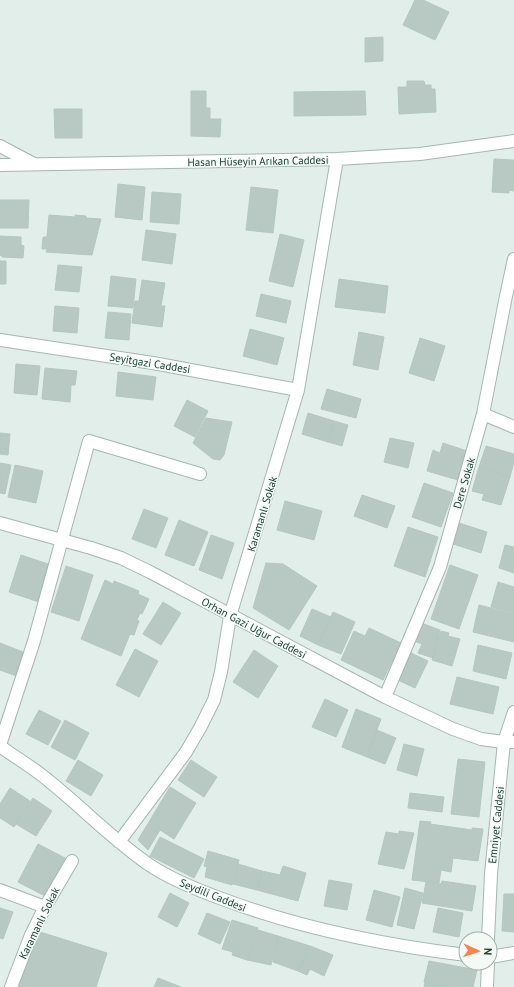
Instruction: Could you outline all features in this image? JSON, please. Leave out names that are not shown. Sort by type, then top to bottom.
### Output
[{"type":"street","name":"Hasan Hüseyin Arıkan Caddesi","points":[[0,165],[337,159],[420,154],[514,141]]},
{"type":"street","points":[[0,146],[35,164]]},
{"type":"street","name":"Karamanlı Sokak","points":[[119,842],[186,752],[214,700],[221,672],[230,616],[298,390],[337,159]]},
{"type":"street","name":"Dere Sokak","points":[[385,697],[440,568],[483,414],[514,259]]},
{"type":"street","name":"Seyitgazi Caddesi","points":[[0,340],[153,363],[298,390]]},
{"type":"street","points":[[483,414],[514,427]]},
{"type":"street","points":[[0,746],[34,641],[88,441],[200,474]]},
{"type":"street","name":"Orhan Gazi Uğur Caddesi","points":[[0,523],[91,548],[121,558],[385,697],[453,729],[481,739],[509,742]]},
{"type":"street","name":"Emniyet Caddesi","points":[[488,931],[491,874],[514,712]]},
{"type":"street","name":"Seydili Caddesi","points":[[0,746],[48,780],[119,842],[152,866],[175,880],[250,909],[339,934],[390,944],[458,954]]},
{"type":"street","name":"Karamanlı Sokak","points":[[11,987],[31,935],[45,907],[72,861]]},
{"type":"street","points":[[0,890],[45,907]]},
{"type":"street","points":[[498,956],[514,953]]},
{"type":"street","points":[[487,987],[488,971]]},
{"type":"building","points":[[415,0],[423,0],[449,12],[435,40],[403,25]]},
{"type":"building","points":[[383,37],[383,61],[365,62],[365,38]]},
{"type":"building","points":[[407,81],[424,81],[425,85],[431,85],[431,89],[435,89],[436,112],[399,114],[398,87],[407,87]]},
{"type":"building","points":[[191,91],[206,91],[206,108],[210,108],[210,119],[221,119],[220,137],[191,136]]},
{"type":"building","points":[[365,91],[366,115],[294,116],[294,92]]},
{"type":"building","points":[[54,109],[82,109],[82,138],[55,138]]},
{"type":"building","points":[[494,159],[514,160],[514,191],[509,190],[509,193],[492,192]]},
{"type":"building","points":[[118,184],[145,187],[142,220],[115,217]]},
{"type":"building","points":[[251,187],[278,190],[273,233],[246,230]]},
{"type":"building","points":[[152,192],[181,194],[179,224],[150,222]]},
{"type":"building","points":[[0,200],[29,200],[28,228],[0,228]]},
{"type":"building","points":[[49,215],[75,217],[75,215],[86,216],[86,218],[101,219],[92,255],[46,252],[47,249],[42,249],[43,237],[47,237]]},
{"type":"building","points":[[146,230],[176,234],[172,264],[142,260]]},
{"type":"building","points":[[280,234],[304,240],[293,287],[269,281]]},
{"type":"building","points":[[0,236],[21,237],[21,245],[24,246],[23,258],[2,257],[0,255]]},
{"type":"building","points":[[0,261],[6,261],[6,284],[0,284]]},
{"type":"building","points":[[58,265],[82,267],[79,292],[55,290]]},
{"type":"building","points":[[111,276],[136,279],[133,308],[108,306]]},
{"type":"building","points":[[339,279],[388,286],[385,313],[335,307]]},
{"type":"building","points":[[142,280],[165,283],[161,306],[165,306],[162,327],[132,323],[135,301],[139,301]]},
{"type":"building","points":[[261,294],[291,301],[286,323],[256,316]]},
{"type":"building","points":[[55,306],[79,308],[77,333],[53,331]]},
{"type":"building","points":[[108,312],[131,314],[129,340],[105,338]]},
{"type":"building","points":[[250,329],[284,338],[277,365],[243,356]]},
{"type":"building","points":[[359,332],[384,337],[378,370],[353,365]]},
{"type":"building","points":[[420,338],[445,346],[434,381],[409,373]]},
{"type":"building","points":[[16,364],[40,366],[37,395],[14,393]]},
{"type":"building","points":[[45,368],[77,371],[75,385],[71,385],[70,402],[42,399]]},
{"type":"building","points":[[118,372],[156,377],[153,400],[116,396]]},
{"type":"building","points":[[327,389],[361,399],[356,418],[321,409]]},
{"type":"building","points":[[187,400],[208,411],[195,437],[174,426]]},
{"type":"building","points":[[308,413],[334,421],[328,442],[302,434]]},
{"type":"building","points":[[206,418],[232,422],[224,455],[220,460],[213,459],[193,443]]},
{"type":"building","points":[[334,421],[348,425],[342,446],[328,442]]},
{"type":"building","points":[[0,433],[10,434],[8,455],[0,454]]},
{"type":"building","points":[[390,438],[414,443],[408,468],[384,462]]},
{"type":"building","points":[[443,443],[467,451],[458,480],[427,471],[433,450],[440,453]]},
{"type":"building","points":[[486,446],[514,454],[514,462],[510,477],[479,467]]},
{"type":"building","points":[[0,463],[11,465],[5,494],[0,493]]},
{"type":"building","points":[[15,465],[43,471],[36,503],[8,497]]},
{"type":"building","points":[[479,467],[510,477],[501,505],[482,500],[484,494],[472,491]]},
{"type":"building","points":[[424,483],[453,493],[441,527],[412,517]]},
{"type":"building","points":[[362,495],[395,506],[387,528],[354,516]]},
{"type":"building","points":[[285,501],[322,511],[314,540],[277,530]]},
{"type":"building","points":[[144,509],[168,518],[156,548],[132,539]]},
{"type":"building","points":[[179,520],[208,532],[194,566],[165,555]]},
{"type":"building","points":[[456,522],[487,532],[481,553],[450,543]]},
{"type":"building","points":[[408,527],[438,537],[425,577],[394,566]]},
{"type":"building","points":[[211,535],[234,543],[222,579],[199,570]]},
{"type":"building","points":[[505,545],[514,547],[514,573],[499,568]]},
{"type":"building","points":[[21,555],[51,565],[39,602],[9,592]]},
{"type":"building","points":[[266,563],[283,564],[317,586],[289,630],[253,608]]},
{"type":"building","points":[[450,565],[478,575],[459,629],[431,619]]},
{"type":"building","points":[[66,566],[93,575],[79,621],[51,612]]},
{"type":"building","points":[[105,580],[113,584],[114,581],[139,591],[138,594],[149,599],[142,614],[140,613],[137,620],[139,621],[134,635],[130,634],[121,656],[81,639]]},
{"type":"building","points":[[498,582],[514,587],[514,613],[491,607]]},
{"type":"building","points":[[163,602],[181,613],[161,645],[143,634]]},
{"type":"building","points":[[479,605],[514,614],[514,642],[473,632]]},
{"type":"building","points":[[312,609],[331,617],[318,645],[300,636]]},
{"type":"building","points":[[333,612],[355,622],[341,654],[318,645]]},
{"type":"building","points":[[421,623],[440,630],[433,658],[418,653],[422,644],[414,641]]},
{"type":"building","points":[[369,628],[401,643],[383,680],[341,660],[354,631],[365,636]]},
{"type":"building","points":[[441,631],[449,633],[448,636],[460,639],[452,666],[432,660]]},
{"type":"building","points":[[0,643],[28,654],[19,677],[0,670]]},
{"type":"building","points":[[478,645],[512,653],[506,679],[473,671]]},
{"type":"building","points":[[135,649],[158,661],[139,697],[116,685]]},
{"type":"building","points":[[254,650],[278,666],[258,698],[233,682]]},
{"type":"building","points":[[411,653],[428,661],[415,688],[398,680]]},
{"type":"building","points":[[457,677],[499,687],[493,714],[450,704]]},
{"type":"building","points":[[325,699],[348,710],[336,737],[312,727]]},
{"type":"building","points":[[356,709],[381,719],[367,757],[342,747]]},
{"type":"building","points":[[39,710],[61,721],[48,745],[26,734]]},
{"type":"building","points":[[65,720],[89,733],[75,760],[51,747]]},
{"type":"building","points":[[377,730],[396,738],[385,764],[367,757]]},
{"type":"building","points":[[404,744],[424,749],[417,776],[397,770]]},
{"type":"building","points":[[458,759],[485,762],[479,817],[451,814]]},
{"type":"building","points":[[78,760],[103,775],[91,796],[66,781]]},
{"type":"building","points":[[191,760],[217,777],[204,797],[178,780]]},
{"type":"building","points":[[170,787],[196,803],[174,839],[160,830],[148,850],[138,840]]},
{"type":"building","points":[[10,788],[30,801],[14,827],[0,818],[0,804]]},
{"type":"building","points":[[410,793],[444,797],[442,812],[408,808]]},
{"type":"building","points":[[33,798],[52,811],[36,836],[16,824]]},
{"type":"building","points":[[420,821],[431,822],[430,824],[472,830],[472,828],[483,829],[478,861],[453,858],[451,872],[441,870],[439,883],[412,880]]},
{"type":"building","points":[[399,831],[414,833],[404,869],[378,864],[386,832],[399,834]]},
{"type":"building","points":[[160,837],[204,859],[194,878],[150,856]]},
{"type":"building","points":[[38,844],[65,858],[45,896],[18,882]]},
{"type":"building","points":[[208,851],[239,860],[232,885],[205,877],[207,867],[204,866]]},
{"type":"building","points":[[238,864],[262,871],[257,890],[233,884]]},
{"type":"building","points":[[283,866],[306,873],[298,901],[257,890],[262,871],[280,875]]},
{"type":"building","points":[[329,880],[352,884],[347,910],[324,906]]},
{"type":"building","points":[[442,881],[476,886],[472,911],[422,903],[426,882],[441,884]]},
{"type":"building","points":[[405,888],[423,893],[414,929],[397,925]]},
{"type":"building","points":[[374,890],[400,897],[392,927],[366,920]]},
{"type":"building","points":[[170,893],[189,903],[177,927],[158,917]]},
{"type":"building","points":[[504,894],[514,894],[514,932],[502,931]]},
{"type":"building","points":[[0,908],[13,912],[3,939],[0,938]]},
{"type":"building","points":[[438,908],[463,913],[458,937],[433,932]]},
{"type":"building","points":[[207,913],[230,922],[220,944],[198,934]]},
{"type":"building","points":[[232,920],[258,928],[247,960],[232,955],[233,952],[222,949]]},
{"type":"building","points":[[258,930],[278,936],[271,965],[247,960]]},
{"type":"building","points":[[37,931],[107,953],[96,987],[19,987]]},
{"type":"building","points":[[278,936],[310,946],[298,971],[273,962]]},
{"type":"building","points":[[310,946],[333,955],[324,976],[310,969],[307,975],[298,971]]},
{"type":"building","points":[[429,961],[458,966],[458,971],[477,971],[473,987],[448,987],[424,982]]},
{"type":"building","points":[[158,978],[181,987],[154,987]]},
{"type":"building","points":[[425,982],[452,987],[424,987]]}]
